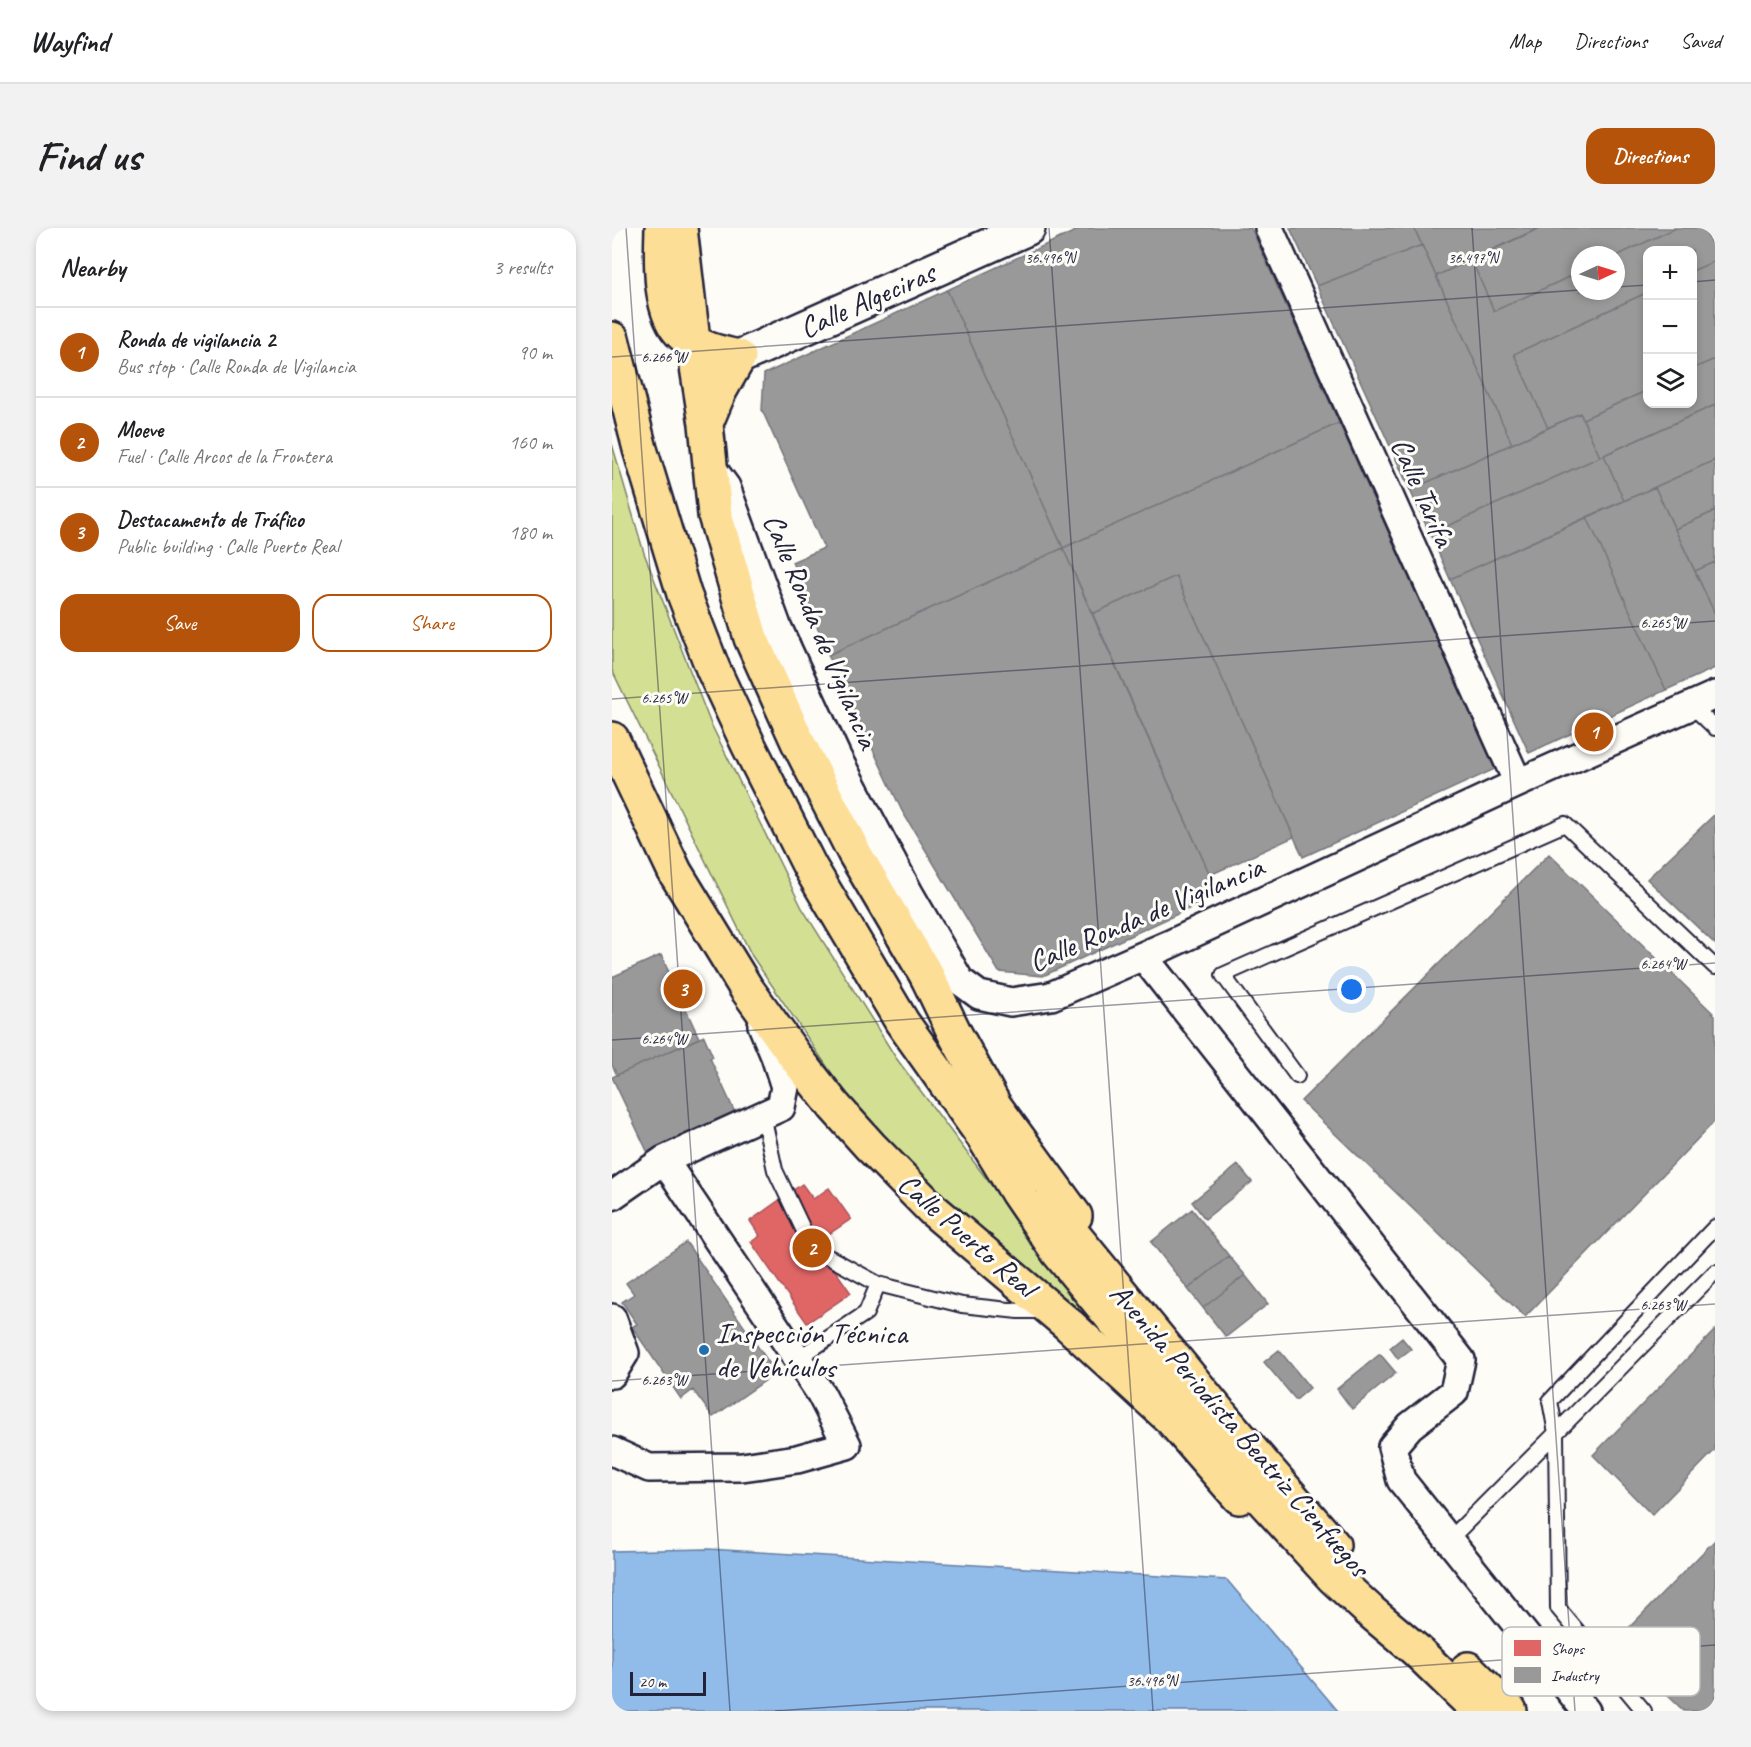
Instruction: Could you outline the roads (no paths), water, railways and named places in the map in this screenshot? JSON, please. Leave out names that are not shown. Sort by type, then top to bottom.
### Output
[{"type":"main road","points":[[662,228],[663,292],[670,317],[681,334],[703,347],[739,357],[719,392],[706,424]]},
{"type":"main road","points":[[680,228],[693,341],[706,424],[715,515],[751,638],[798,742],[854,852],[927,976],[955,1034],[994,1105],[1066,1205],[1196,1366],[1225,1420]]},
{"type":"main road","name":"Calle Algeciras","points":[[739,357],[1028,228]]},
{"type":"main road","name":"Avenida Periodista Beatriz Cienfuegos","points":[[612,339],[640,449],[684,594],[713,669],[810,867],[895,1011],[984,1136],[1017,1192],[1058,1252],[1249,1485],[1333,1577],[1416,1650],[1479,1711]]},
{"type":"main road","name":"Calle Puerto Real","points":[[612,739],[675,872],[746,988],[834,1106],[932,1209],[1053,1310],[1171,1419],[1280,1544],[1332,1595],[1372,1630],[1416,1650]]},
{"type":"main road","name":"Avenida Periodista Beatriz Cienfuegos","points":[[984,1136],[1038,1191],[1225,1420],[1337,1550],[1387,1599],[1458,1659],[1510,1711]]},
{"type":"street","name":"Calle Tarifa","points":[[1269,228],[1518,783]]},
{"type":"street","name":"Calle Ronda de Vigilancia","points":[[711,466],[726,487],[777,626],[837,757],[909,893],[960,981],[979,995],[1011,1002],[1051,996],[1703,700]]},
{"type":"street","points":[[1143,956],[1461,1360],[1454,1392],[1410,1426],[1392,1447],[1401,1480],[1519,1627]]},
{"type":"street","points":[[612,1196],[664,1160],[781,1107],[785,1087],[775,1056],[746,988]]},
{"type":"street","points":[[612,1451],[649,1468],[742,1467],[797,1459],[847,1445],[821,1394],[664,1160]]},
{"type":"street","points":[[612,1318],[625,1353],[612,1374]]},
{"type":"street","points":[[1574,1696],[1586,1711]]},
{"type":"lane","points":[[1703,700],[1715,728]]},
{"type":"lane","points":[[1297,1076],[1223,975],[1565,824],[1715,967]]},
{"type":"lane","points":[[763,1115],[775,1170],[812,1248],[878,1284],[962,1305],[1018,1311],[1053,1310]]},
{"type":"lane","points":[[1574,1627],[1558,1608],[1556,1433],[1550,1401],[1715,1227]]},
{"type":"lane","points":[[1449,1540],[1715,1272]]},
{"type":"lane","points":[[797,1359],[866,1312],[878,1284]]},
{"type":"lane","points":[[1631,1696],[1644,1711]]},
{"type":"water","points":[[708,1549],[1227,1580],[1338,1711],[612,1711],[612,1551]]},
{"type":"place","name":"Ronda de vigilancia 2","points":[[1594,732]]},
{"type":"place","name":"Destacamento de Tráfico","points":[[683,989]]},
{"type":"place","name":"Moeve","points":[[812,1248]]},
{"type":"place","name":"Inspección Técnica de Vehículos","points":[[704,1350]]}]
